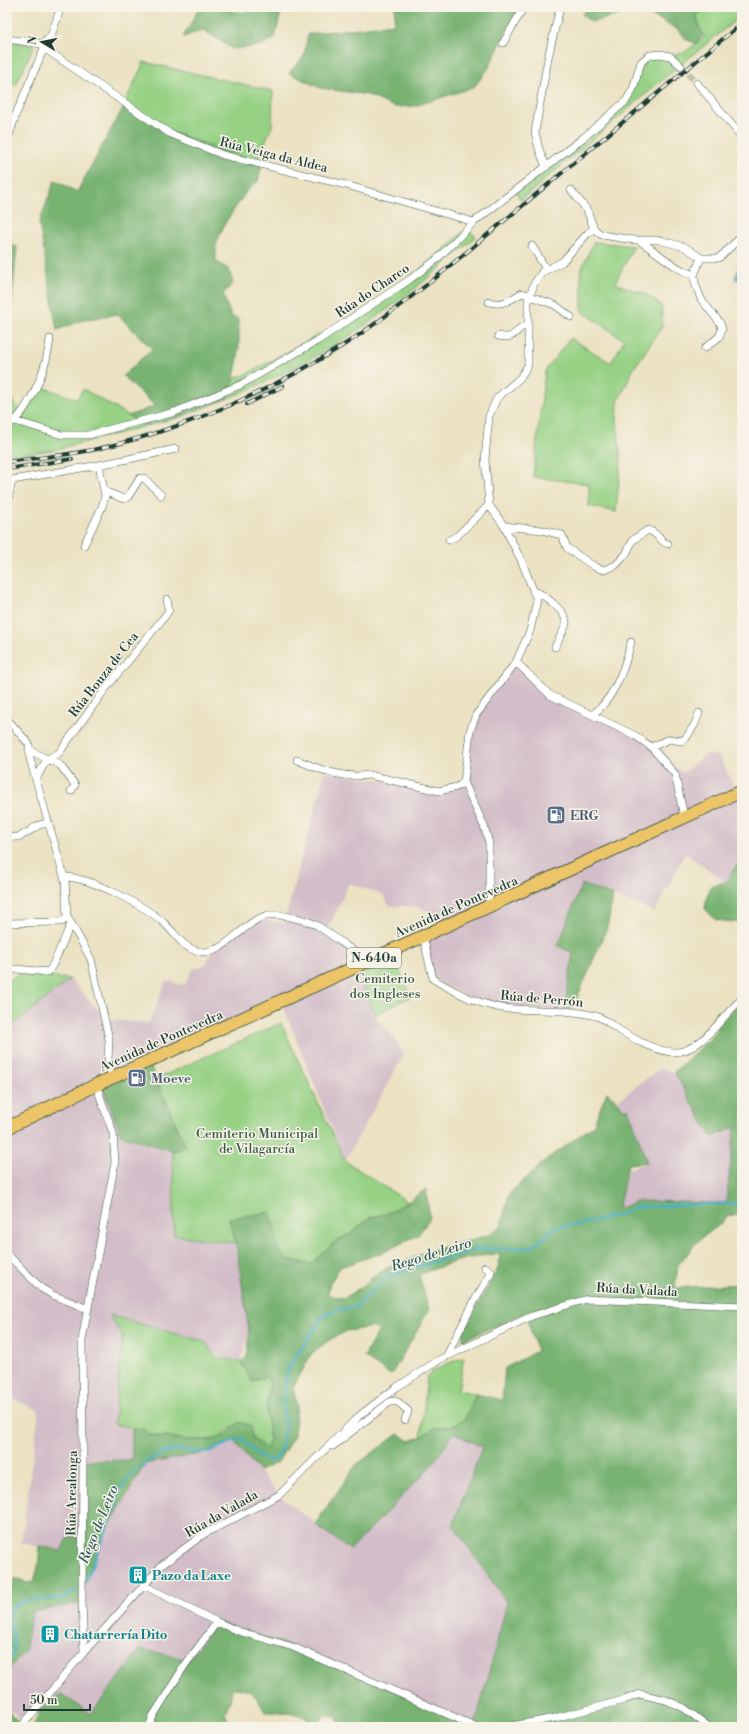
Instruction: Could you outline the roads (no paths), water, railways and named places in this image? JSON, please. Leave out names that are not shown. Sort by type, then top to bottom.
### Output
[{"type":"main road","name":"Avenida de Pontevedra","points":[[7,1128],[96,1084],[742,791]]},
{"type":"street","points":[[7,142],[16,114],[43,46],[51,36],[61,7]]},
{"type":"street","points":[[503,42],[524,7]]},
{"type":"street","points":[[546,167],[539,149],[536,132],[548,58],[560,7]]},
{"type":"street","points":[[7,39],[43,46]]},
{"type":"street","name":"Rúa Veiga da Aldea","points":[[43,46],[169,133],[223,155],[333,182],[474,222]]},
{"type":"street","name":"Rúa do Charco","points":[[15,421],[62,435],[88,435],[175,412],[240,385],[317,341],[409,280],[436,260],[474,222],[546,167],[626,102],[633,89],[641,62],[650,55],[661,54],[670,56],[682,66]]},
{"type":"street","points":[[698,83],[742,137]]},
{"type":"street","points":[[571,190],[587,210],[594,230],[602,235],[640,241],[659,240],[686,247],[701,258],[719,258],[742,236]]},
{"type":"street","points":[[489,906],[489,843],[484,826],[464,782],[471,726],[476,715],[516,662],[530,631],[537,600],[522,562],[504,526],[489,505],[486,459],[489,416],[496,398],[520,378],[528,365],[528,301],[534,284],[542,272],[562,262],[588,232],[594,230]]},
{"type":"street","points":[[640,241],[667,259],[682,272],[694,274]]},
{"type":"street","points":[[532,246],[546,269]]},
{"type":"street","points":[[701,258],[694,274],[695,283],[701,299],[720,323],[722,329],[719,337],[705,348]]},
{"type":"street","points":[[489,302],[497,305],[506,303],[522,293],[555,305],[571,317]]},
{"type":"street","points":[[498,336],[508,338],[513,337],[523,326],[528,326]]},
{"type":"street","points":[[7,424],[15,421],[34,392],[48,353],[50,339]]},
{"type":"street","points":[[7,506],[10,480],[99,465],[176,449]]},
{"type":"street","points":[[84,545],[102,507],[105,496],[99,465]]},
{"type":"street","points":[[104,491],[124,499],[128,497],[140,478],[144,478],[161,495]]},
{"type":"street","points":[[449,540],[458,536],[489,505]]},
{"type":"street","points":[[504,526],[542,530],[562,535],[567,548],[595,568],[604,570],[616,564],[626,554],[633,540],[648,530],[654,532],[664,543],[668,544]]},
{"type":"street","points":[[533,591],[541,593],[565,618],[566,624],[555,647]]},
{"type":"street","name":"Rúa Bouza de Cea","points":[[36,779],[47,759],[59,753],[106,688],[165,616],[169,610],[167,599]]},
{"type":"street","points":[[592,715],[599,710],[609,698],[619,680],[631,642]]},
{"type":"street","points":[[516,662],[550,695],[636,736],[651,747],[675,774],[684,817]]},
{"type":"street","points":[[651,747],[670,740],[681,741],[686,738],[695,724],[699,713]]},
{"type":"street","points":[[7,719],[29,744],[30,759],[64,877],[67,916],[91,959],[109,1040],[108,1061],[112,1078]]},
{"type":"street","points":[[29,749],[60,765],[75,785],[71,791]]},
{"type":"street","points":[[297,760],[325,772],[344,776],[359,777],[369,775],[439,791],[457,787],[464,782]]},
{"type":"street","points":[[7,837],[14,838],[24,836],[38,825],[49,823]]},
{"type":"street","points":[[64,877],[74,877],[94,884],[130,901],[164,923],[190,949],[198,952],[212,951],[255,920],[266,915],[278,916],[317,926],[368,961]]},
{"type":"street","points":[[7,923],[59,922],[64,921],[67,916]]},
{"type":"street","points":[[7,972],[16,969],[48,972],[52,968],[71,924]]},
{"type":"street","name":"Rúa de Perrón","points":[[423,936],[433,979],[455,992],[482,1004],[506,1008],[546,1009],[598,1016],[625,1034],[653,1048],[675,1052],[694,1046],[721,1022],[742,999]]},
{"type":"street","name":"Rúa Arealonga","points":[[84,1652],[82,1603],[82,1340],[115,1162],[113,1133],[96,1084]]},
{"type":"street","points":[[7,1254],[41,1288],[53,1295],[88,1309]]},
{"type":"street","points":[[446,1357],[477,1296],[490,1275],[491,1271],[485,1267]]},
{"type":"street","name":"Rúa da Valada","points":[[84,1652],[162,1565],[204,1534],[279,1495],[365,1411],[397,1387],[446,1357],[532,1316],[587,1299],[742,1306]]},
{"type":"street","name":"Rúa da Valada","points":[[324,1451],[337,1444],[391,1401],[398,1402],[408,1411],[405,1420]]},
{"type":"street","points":[[144,1585],[216,1622],[238,1631],[293,1646],[477,1727]]},
{"type":"street","points":[[149,1727],[153,1716],[185,1665],[216,1622]]},
{"type":"street","points":[[21,1727],[84,1652]]},
{"type":"street","points":[[506,1727],[555,1718],[624,1700],[640,1694],[666,1700],[684,1708],[709,1727]]},
{"type":"water","points":[[739,266],[742,267],[742,281],[735,279]]},
{"type":"waterway","name":"Rego de Leiro","points":[[86,1581],[113,1513],[120,1489],[133,1472],[151,1459],[170,1450],[205,1453],[234,1441],[243,1439],[253,1451],[266,1460],[274,1460],[280,1453],[285,1427],[283,1404],[288,1369],[323,1316],[337,1310],[356,1307],[388,1276],[478,1249],[530,1248],[545,1237],[555,1227],[581,1224],[619,1215],[637,1207],[742,1203]]},
{"type":"waterway","name":"Rego de Leiro","points":[[7,1664],[14,1652],[13,1633],[8,1619],[13,1606],[23,1601],[62,1598],[76,1590]]},
{"type":"tunnel","points":[[681,66],[697,83]]},
{"type":"railway","points":[[7,462],[64,455],[97,449],[161,431],[224,408],[314,363],[366,330],[433,280],[742,23]]},
{"type":"railway","points":[[247,404],[283,386]]},
{"type":"railway","points":[[7,469],[72,459]]},
{"type":"place","name":"ERG","points":[[556,815]]},
{"type":"place","name":"Moeve","points":[[137,1078]]},
{"type":"place","name":"Pazo da Laxe","points":[[138,1575]]},
{"type":"place","name":"Chatarrería Dito","points":[[50,1634]]},
{"type":"park label","name":"Cemiterio dos Ingleses","points":[[385,986]]},
{"type":"park label","name":"Cemiterio Municipal de Vilagarcía","points":[[257,1140]]}]
